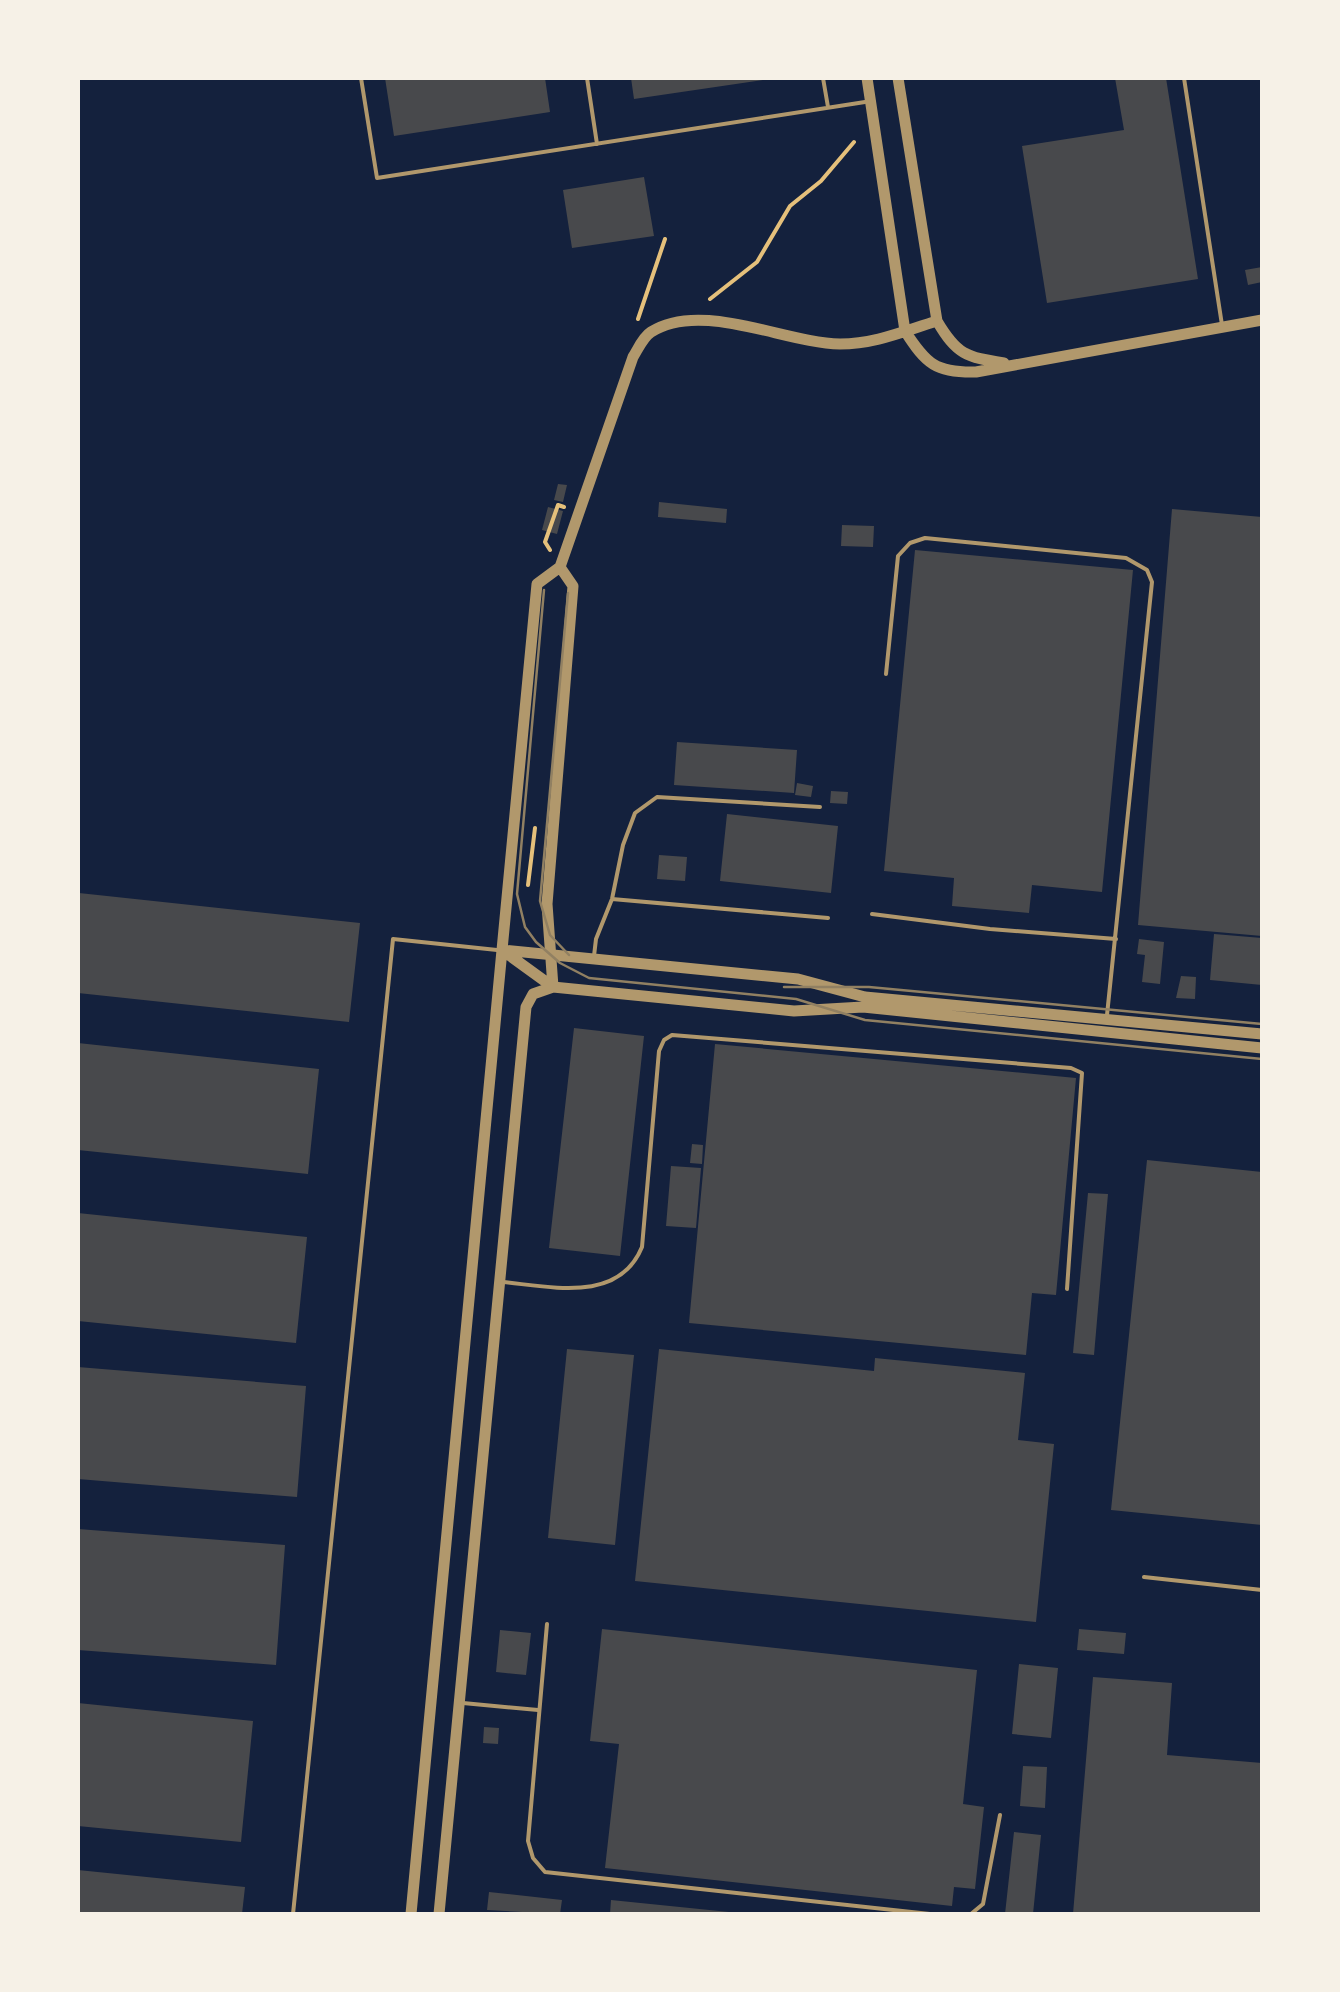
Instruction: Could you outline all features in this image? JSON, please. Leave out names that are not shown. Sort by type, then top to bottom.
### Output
[{"type":"street","points":[[866,78],[905,331],[922,356],[939,369],[976,372],[1262,320]]},
{"type":"street","points":[[898,78],[938,321],[954,348],[965,355],[1011,364]]},
{"type":"street","points":[[411,1914],[536,584],[560,567],[633,357],[648,334],[676,322],[710,321],[836,344],[873,343],[938,321]]},
{"type":"street","points":[[554,987],[548,887],[573,586],[560,567]]},
{"type":"street","points":[[502,950],[798,979],[865,996],[1262,1034]]},
{"type":"street","points":[[502,950],[554,987]]},
{"type":"street","points":[[439,1914],[498,1281],[526,1007],[533,994],[554,987],[794,1012],[863,1007],[1262,1048]]},
{"type":"lane","points":[[361,78],[377,178],[870,101]]},
{"type":"lane","points":[[587,78],[597,144]]},
{"type":"lane","points":[[823,78],[828,108]]},
{"type":"lane","points":[[1184,78],[1222,326]]},
{"type":"lane","points":[[886,674],[898,556],[910,543],[925,538],[1126,558],[1147,570],[1152,582],[1107,1019]]},
{"type":"lane","points":[[593,959],[635,814],[657,797],[820,806]]},
{"type":"lane","points":[[612,898],[828,918]]},
{"type":"lane","points":[[872,914],[1116,939]]},
{"type":"lane","points":[[293,1914],[393,938],[502,950]]},
{"type":"lane","points":[[498,1281],[586,1288],[621,1278],[634,1265],[642,1247],[659,1050],[672,1034],[1071,1068],[1082,1073],[1067,1289]]},
{"type":"lane","points":[[1144,1577],[1262,1590]]},
{"type":"lane","points":[[547,1624],[528,1840],[533,1858],[546,1872],[930,1914]]},
{"type":"lane","points":[[459,1702],[538,1710]]},
{"type":"lane","points":[[971,1914],[983,1904],[1000,1815]]},
{"type":"path","points":[[710,299],[757,262],[790,206],[821,181],[854,142]]},
{"type":"path","points":[[638,319],[665,239]]},
{"type":"path","points":[[560,567],[546,542],[558,505],[564,507]]},
{"type":"path","points":[[528,885],[536,828]]},
{"type":"path","points":[[508,883],[548,887]]},
{"type":"building","points":[[385,78],[545,78],[550,112],[394,136]]},
{"type":"building","points":[[631,78],[763,78],[763,80],[634,99]]},
{"type":"building","points":[[1115,78],[1166,78],[1198,279],[1047,303],[1022,146],[1124,130]]},
{"type":"building","points":[[644,177],[654,236],[572,248],[563,190]]},
{"type":"building","points":[[1262,267],[1262,282],[1248,285],[1245,270]]},
{"type":"building","points":[[558,484],[567,485],[563,502],[554,500]]},
{"type":"building","points":[[659,502],[727,509],[726,523],[658,517]]},
{"type":"building","points":[[548,507],[563,511],[557,534],[542,530]]},
{"type":"building","points":[[1172,509],[1262,517],[1262,936],[1138,925]]},
{"type":"building","points":[[842,525],[874,526],[873,547],[841,546]]},
{"type":"building","points":[[915,550],[1133,570],[1102,892],[1032,885],[1029,913],[952,906],[954,878],[884,871]]},
{"type":"building","points":[[677,742],[797,750],[794,793],[674,785]]},
{"type":"building","points":[[797,783],[813,786],[811,797],[795,795]]},
{"type":"building","points":[[831,791],[848,792],[847,804],[830,803]]},
{"type":"building","points":[[727,814],[838,826],[831,893],[720,881]]},
{"type":"building","points":[[659,855],[687,857],[685,881],[657,879]]},
{"type":"building","points":[[79,893],[360,923],[349,1022],[78,993]]},
{"type":"building","points":[[1214,934],[1262,938],[1262,985],[1210,980]]},
{"type":"building","points":[[1139,939],[1164,942],[1160,984],[1142,982],[1145,955],[1137,954]]},
{"type":"building","points":[[1181,976],[1196,977],[1195,999],[1176,998]]},
{"type":"building","points":[[574,1028],[644,1036],[620,1256],[549,1248]]},
{"type":"building","points":[[78,1043],[319,1069],[308,1174],[78,1150]]},
{"type":"building","points":[[715,1044],[1076,1078],[1056,1295],[1032,1293],[1026,1355],[689,1323]]},
{"type":"building","points":[[692,1144],[703,1145],[702,1164],[690,1163]]},
{"type":"building","points":[[1147,1160],[1262,1172],[1262,1525],[1111,1510]]},
{"type":"building","points":[[671,1166],[701,1168],[696,1228],[666,1226]]},
{"type":"building","points":[[1088,1193],[1108,1194],[1094,1355],[1073,1353]]},
{"type":"building","points":[[78,1213],[307,1237],[296,1343],[78,1321]]},
{"type":"building","points":[[567,1349],[634,1355],[615,1545],[548,1538]]},
{"type":"building","points":[[659,1349],[874,1371],[875,1358],[1025,1373],[1018,1440],[1054,1444],[1036,1622],[635,1581]]},
{"type":"building","points":[[78,1367],[306,1386],[297,1497],[78,1479]]},
{"type":"building","points":[[78,1529],[285,1545],[276,1665],[78,1650]]},
{"type":"building","points":[[602,1629],[977,1670],[963,1804],[984,1807],[975,1889],[954,1887],[952,1906],[605,1868],[619,1744],[590,1741]]},
{"type":"building","points":[[1079,1629],[1126,1633],[1124,1654],[1077,1650]]},
{"type":"building","points":[[500,1630],[531,1633],[526,1675],[496,1672]]},
{"type":"building","points":[[1019,1664],[1058,1668],[1051,1738],[1012,1734]]},
{"type":"building","points":[[1093,1677],[1172,1683],[1167,1755],[1262,1763],[1262,1914],[1073,1914]]},
{"type":"building","points":[[78,1703],[253,1721],[241,1842],[78,1826]]},
{"type":"building","points":[[484,1727],[499,1728],[498,1744],[483,1743]]},
{"type":"building","points":[[1023,1766],[1047,1767],[1045,1808],[1020,1806]]},
{"type":"building","points":[[1014,1832],[1041,1835],[1033,1914],[1005,1914]]},
{"type":"building","points":[[78,1870],[245,1887],[242,1914],[78,1914]]},
{"type":"building","points":[[489,1892],[562,1900],[560,1914],[487,1910]]},
{"type":"building","points":[[611,1900],[729,1912],[729,1914],[610,1914]]},
{"type":"tram line","points":[[544,590],[517,894],[525,927],[560,963],[589,978],[796,999],[865,1020],[1262,1059]]},
{"type":"tram line","points":[[568,593],[540,901],[550,935],[569,955]]},
{"type":"tram line","points":[[784,987],[869,987],[1262,1024]]}]
